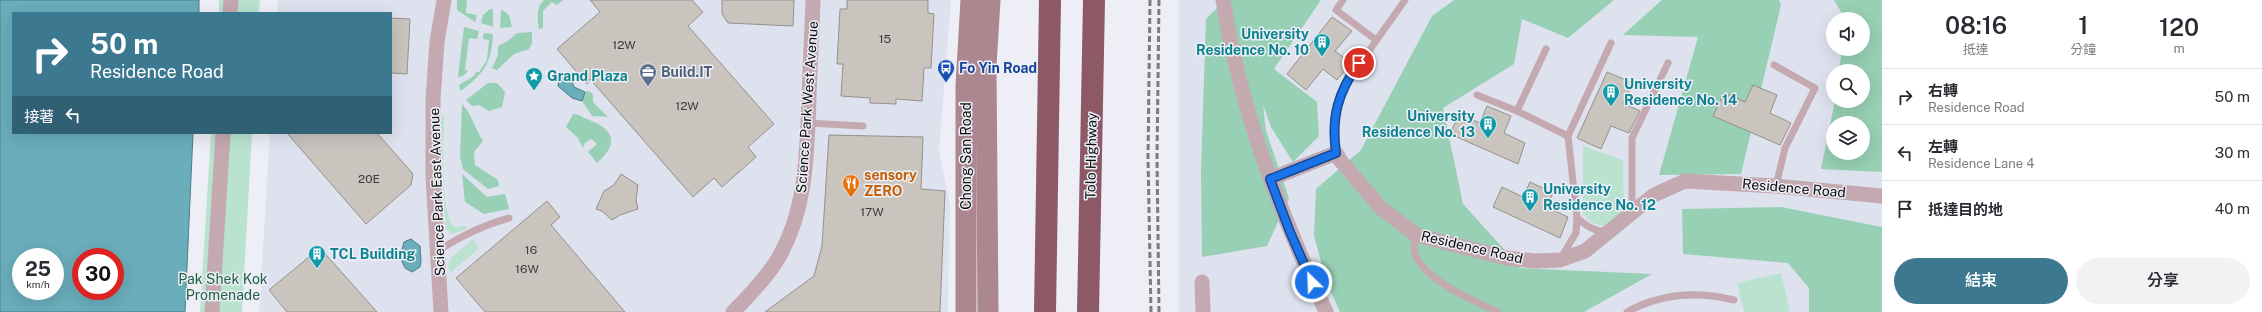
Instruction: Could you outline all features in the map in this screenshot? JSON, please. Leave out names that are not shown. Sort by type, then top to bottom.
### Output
[{"type":"highway","points":[[1045,312],[1050,0]]},
{"type":"highway","name":"Tolo Highway","points":[[1088,312],[1094,0]]},
{"type":"main road","name":"Chong San Road","points":[[966,312],[966,84],[971,0]]},
{"type":"main road","name":"Chong San Road","points":[[988,312],[986,66],[990,0]]},
{"type":"street","points":[[230,12],[231,0]]},
{"type":"street","name":"Science Park East Avenue","points":[[441,312],[433,176],[433,100],[437,42],[444,0]]},
{"type":"street","name":"Science Park West Avenue","points":[[733,312],[756,288],[776,261],[790,233],[800,205],[806,168],[813,0]]},
{"type":"street","points":[[1223,0],[1240,84],[1260,154],[1290,232],[1326,312]]},
{"type":"street","points":[[212,312],[223,134]]},
{"type":"street","points":[[1270,179],[1336,153]]},
{"type":"street","name":"Residence Road","points":[[1336,153],[1340,160],[1381,208],[1416,235],[1506,258],[1535,261],[1560,260],[1586,251],[1611,233],[1654,195],[1685,181],[1776,186],[1882,196]]},
{"type":"street","points":[[1202,282],[1203,312]]},
{"type":"lane","points":[[1343,0],[1336,10],[1376,40]]},
{"type":"lane","points":[[1336,153],[1333,131],[1342,89],[1405,0]]},
{"type":"lane","points":[[1560,260],[1576,233],[1577,218],[1568,136],[1611,43]]},
{"type":"lane","points":[[1517,111],[1546,49]]},
{"type":"lane","points":[[1632,213],[1632,138],[1668,63]]},
{"type":"lane","points":[[1774,65],[1815,88],[1785,148],[1776,186]]},
{"type":"lane","points":[[1477,96],[1517,111],[1568,136]]},
{"type":"lane","points":[[808,123],[863,126]]},
{"type":"lane","points":[[438,250],[465,234],[488,224],[509,218]]},
{"type":"lane","points":[[1577,218],[1586,227],[1597,232],[1611,233]]},
{"type":"lane","points":[[1416,235],[1414,250],[1423,267],[1470,300],[1498,312]]},
{"type":"lane","points":[[1627,312],[1654,300],[1674,295],[1694,294],[1734,300]]},
{"type":"shaded area","points":[[278,0],[951,0],[939,151],[950,204],[948,312],[259,312],[270,134],[392,134],[392,12],[277,12]]},
{"type":"shaded area","points":[[1179,0],[1882,0],[1882,312],[1179,312]]},
{"type":"green space","points":[[219,0],[260,0],[259,12],[219,12]]},
{"type":"green space","points":[[457,0],[467,0],[466,13],[477,15],[475,22],[457,10]]},
{"type":"green space","points":[[544,0],[563,0],[557,5],[552,2],[543,11],[543,28],[539,29],[538,13],[541,3]]},
{"type":"green space","points":[[1225,0],[1321,0],[1274,69],[1317,102],[1319,136],[1293,162],[1271,127],[1263,105],[1266,131],[1289,198],[1267,246],[1202,257],[1201,170],[1206,19]]},
{"type":"green space","points":[[1454,0],[1614,0],[1568,38],[1522,19],[1514,64],[1443,108],[1463,204],[1521,268],[1652,274],[1584,312],[1340,312],[1327,283],[1314,236],[1316,189],[1361,150],[1432,16]]},
{"type":"green space","points":[[1662,0],[1779,0],[1781,5],[1741,174],[1659,175],[1698,37],[1623,35]]},
{"type":"green space","points":[[1834,0],[1882,0],[1882,172],[1821,169],[1826,145],[1826,160],[1870,160],[1870,116],[1832,116],[1834,108],[1870,108],[1870,64],[1840,64],[1841,56],[1870,56],[1870,12],[1841,12]]},
{"type":"green space","points":[[490,9],[493,9],[493,27],[481,23],[483,15]]},
{"type":"green space","points":[[501,9],[509,15],[512,27],[500,28]]},
{"type":"green space","points":[[464,27],[479,31],[477,39],[469,38],[465,70],[468,71],[463,76],[458,77]]},
{"type":"green space","points":[[532,32],[532,43],[529,49],[514,54],[497,70],[492,68],[498,55],[498,46],[508,41],[517,33]]},
{"type":"green space","points":[[484,33],[493,34],[491,53],[485,66],[476,78],[460,90],[459,85],[474,76],[476,72],[479,72],[487,60],[489,40],[483,39]]},
{"type":"green space","points":[[488,83],[497,83],[505,92],[502,107],[489,111],[479,105],[472,106],[466,100]]},
{"type":"green space","points":[[588,91],[593,94],[593,102],[608,117],[592,116],[582,101],[585,92]]},
{"type":"green space","points":[[462,104],[468,112],[483,141],[474,152],[475,165],[498,180],[499,186],[488,189],[463,169],[460,157]]},
{"type":"green space","points":[[573,114],[579,115],[603,127],[611,137],[609,149],[597,163],[588,152],[597,144],[591,139],[585,143],[583,148],[578,138],[566,127]]},
{"type":"green space","points":[[444,115],[443,174],[446,206],[449,218],[454,227],[466,226],[467,229],[452,234],[446,229],[441,174],[441,118]]},
{"type":"green space","name":"Pak Shek Kok Promenade","points":[[211,134],[252,134],[242,312],[200,312]]},
{"type":"green space","points":[[1583,146],[1623,160],[1624,211],[1609,226],[1594,223],[1588,220],[1583,214]]},
{"type":"green space","points":[[462,174],[487,197],[505,194],[509,209],[484,214],[465,202]]},
{"type":"green space","points":[[1781,207],[1882,227],[1882,312],[1809,312],[1809,288],[1788,263],[1683,254],[1682,209]]},
{"type":"green space","points":[[473,239],[478,247],[476,251],[451,272],[448,268],[450,259]]},
{"type":"green space","points":[[1781,273],[1790,312],[1744,312],[1737,283]]},
{"type":"water","points":[[0,0],[199,0],[199,12],[12,12],[12,134],[193,134],[185,312],[0,312]]},
{"type":"water","points":[[559,72],[565,77],[570,76],[574,87],[585,92],[582,101],[572,98],[558,86]]},
{"type":"water","points":[[411,239],[420,246],[421,261],[420,267],[412,272],[405,268],[400,257],[404,242]]},
{"type":"building","points":[[590,0],[692,0],[703,12],[688,26],[774,124],[748,147],[756,157],[722,187],[714,178],[693,197],[590,79],[587,84],[557,49],[600,12]]},
{"type":"building","points":[[722,0],[794,0],[793,26],[728,23],[722,14]]},
{"type":"building","points":[[847,0],[928,0],[928,13],[934,14],[931,68],[924,68],[922,101],[896,99],[896,104],[870,103],[870,98],[841,96],[843,64],[837,64],[840,9],[847,9]]},
{"type":"building","name":"University Residence No. 10","points":[[1332,17],[1352,31],[1335,51],[1351,63],[1337,80],[1323,69],[1306,90],[1287,74]]},
{"type":"building","points":[[392,18],[410,19],[407,74],[392,73]]},
{"type":"building","name":"University Residence No. 14","points":[[1607,72],[1633,83],[1623,103],[1640,111],[1629,133],[1611,126],[1601,149],[1577,138]]},
{"type":"building","points":[[1753,85],[1777,95],[1770,113],[1791,123],[1780,145],[1713,116],[1724,93],[1745,102]]},
{"type":"building","name":"University Residence No. 13","points":[[1487,106],[1511,116],[1504,133],[1525,143],[1518,164],[1450,134],[1459,114],[1480,123]]},
{"type":"building","points":[[288,134],[378,134],[413,174],[411,185],[366,224]]},
{"type":"building","points":[[829,135],[923,137],[921,189],[945,191],[940,312],[765,312],[814,276],[822,246]]},
{"type":"building","points":[[621,174],[638,185],[636,200],[638,209],[620,215],[612,220],[602,211],[596,209],[604,191],[614,185]]},
{"type":"building","name":"University Residence No. 12","points":[[1530,182],[1553,193],[1546,207],[1568,217],[1560,238],[1493,207],[1502,187],[1523,197]]},
{"type":"building","points":[[547,201],[560,217],[551,225],[625,312],[485,312],[456,278]]},
{"type":"building","name":"TCL Building","points":[[320,248],[377,312],[287,312],[269,290]]},
{"type":"railway","points":[[1150,0],[1148,158],[1151,312]]},
{"type":"railway","points":[[1159,0],[1157,158],[1159,312]]},
{"type":"place","name":"University Residence No. 10","points":[[1322,57]]},
{"type":"place","name":"Fo Yin Road","points":[[946,83]]},
{"type":"place","name":"Build.IT","points":[[648,87]]},
{"type":"place","name":"Grand Plaza","points":[[534,91]]},
{"type":"place","name":"University Residence No. 14","points":[[1611,107]]},
{"type":"place","name":"University Residence No. 13","points":[[1488,139]]},
{"type":"place","name":"sensory ZERO","points":[[851,198]]},
{"type":"place","name":"University Residence No. 12","points":[[1530,212]]},
{"type":"place","name":"TCL Building","points":[[317,269]]},
{"type":"route","points":[[1312,282],[1290,232],[1270,179],[1336,153],[1333,131],[1342,89],[1359,63]]}]
